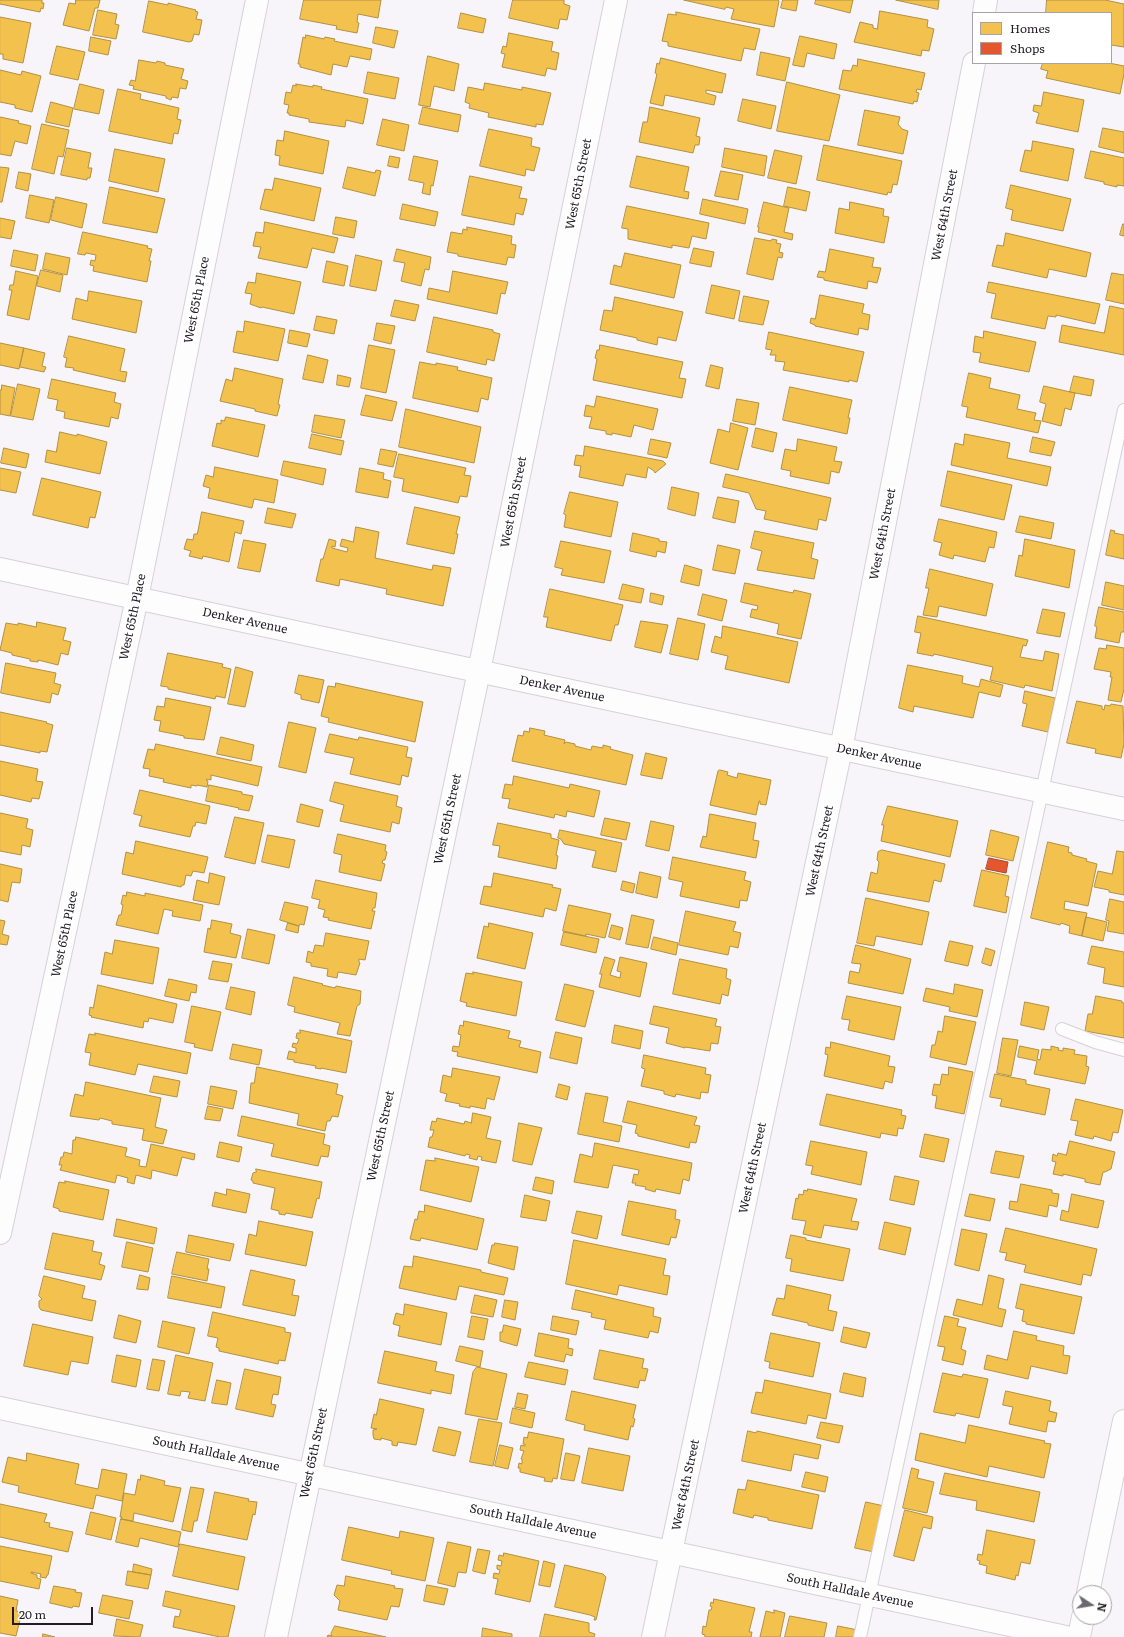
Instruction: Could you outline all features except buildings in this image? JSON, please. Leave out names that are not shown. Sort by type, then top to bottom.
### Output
[{"type":"street","name":"West 65th Place","points":[[0,1233],[137,598],[257,0]]},
{"type":"street","name":"West 65th Street","points":[[276,1637],[479,671],[616,0]]},
{"type":"street","points":[[984,12],[986,0]]},
{"type":"street","name":"West 64th Street","points":[[653,1637],[841,748],[974,64]]},
{"type":"street","name":"Denker Avenue","points":[[0,569],[1124,809]]},
{"type":"street","name":"South Halldale Avenue","points":[[0,1408],[1066,1637]]},
{"type":"street","points":[[1090,1585],[1124,1421]]},
{"type":"street","points":[[1079,1637],[1081,1625]]},
{"type":"lane","points":[[860,1637],[1124,410]]},
{"type":"lane","points":[[1062,1029],[1095,1042],[1124,1050]]}]
